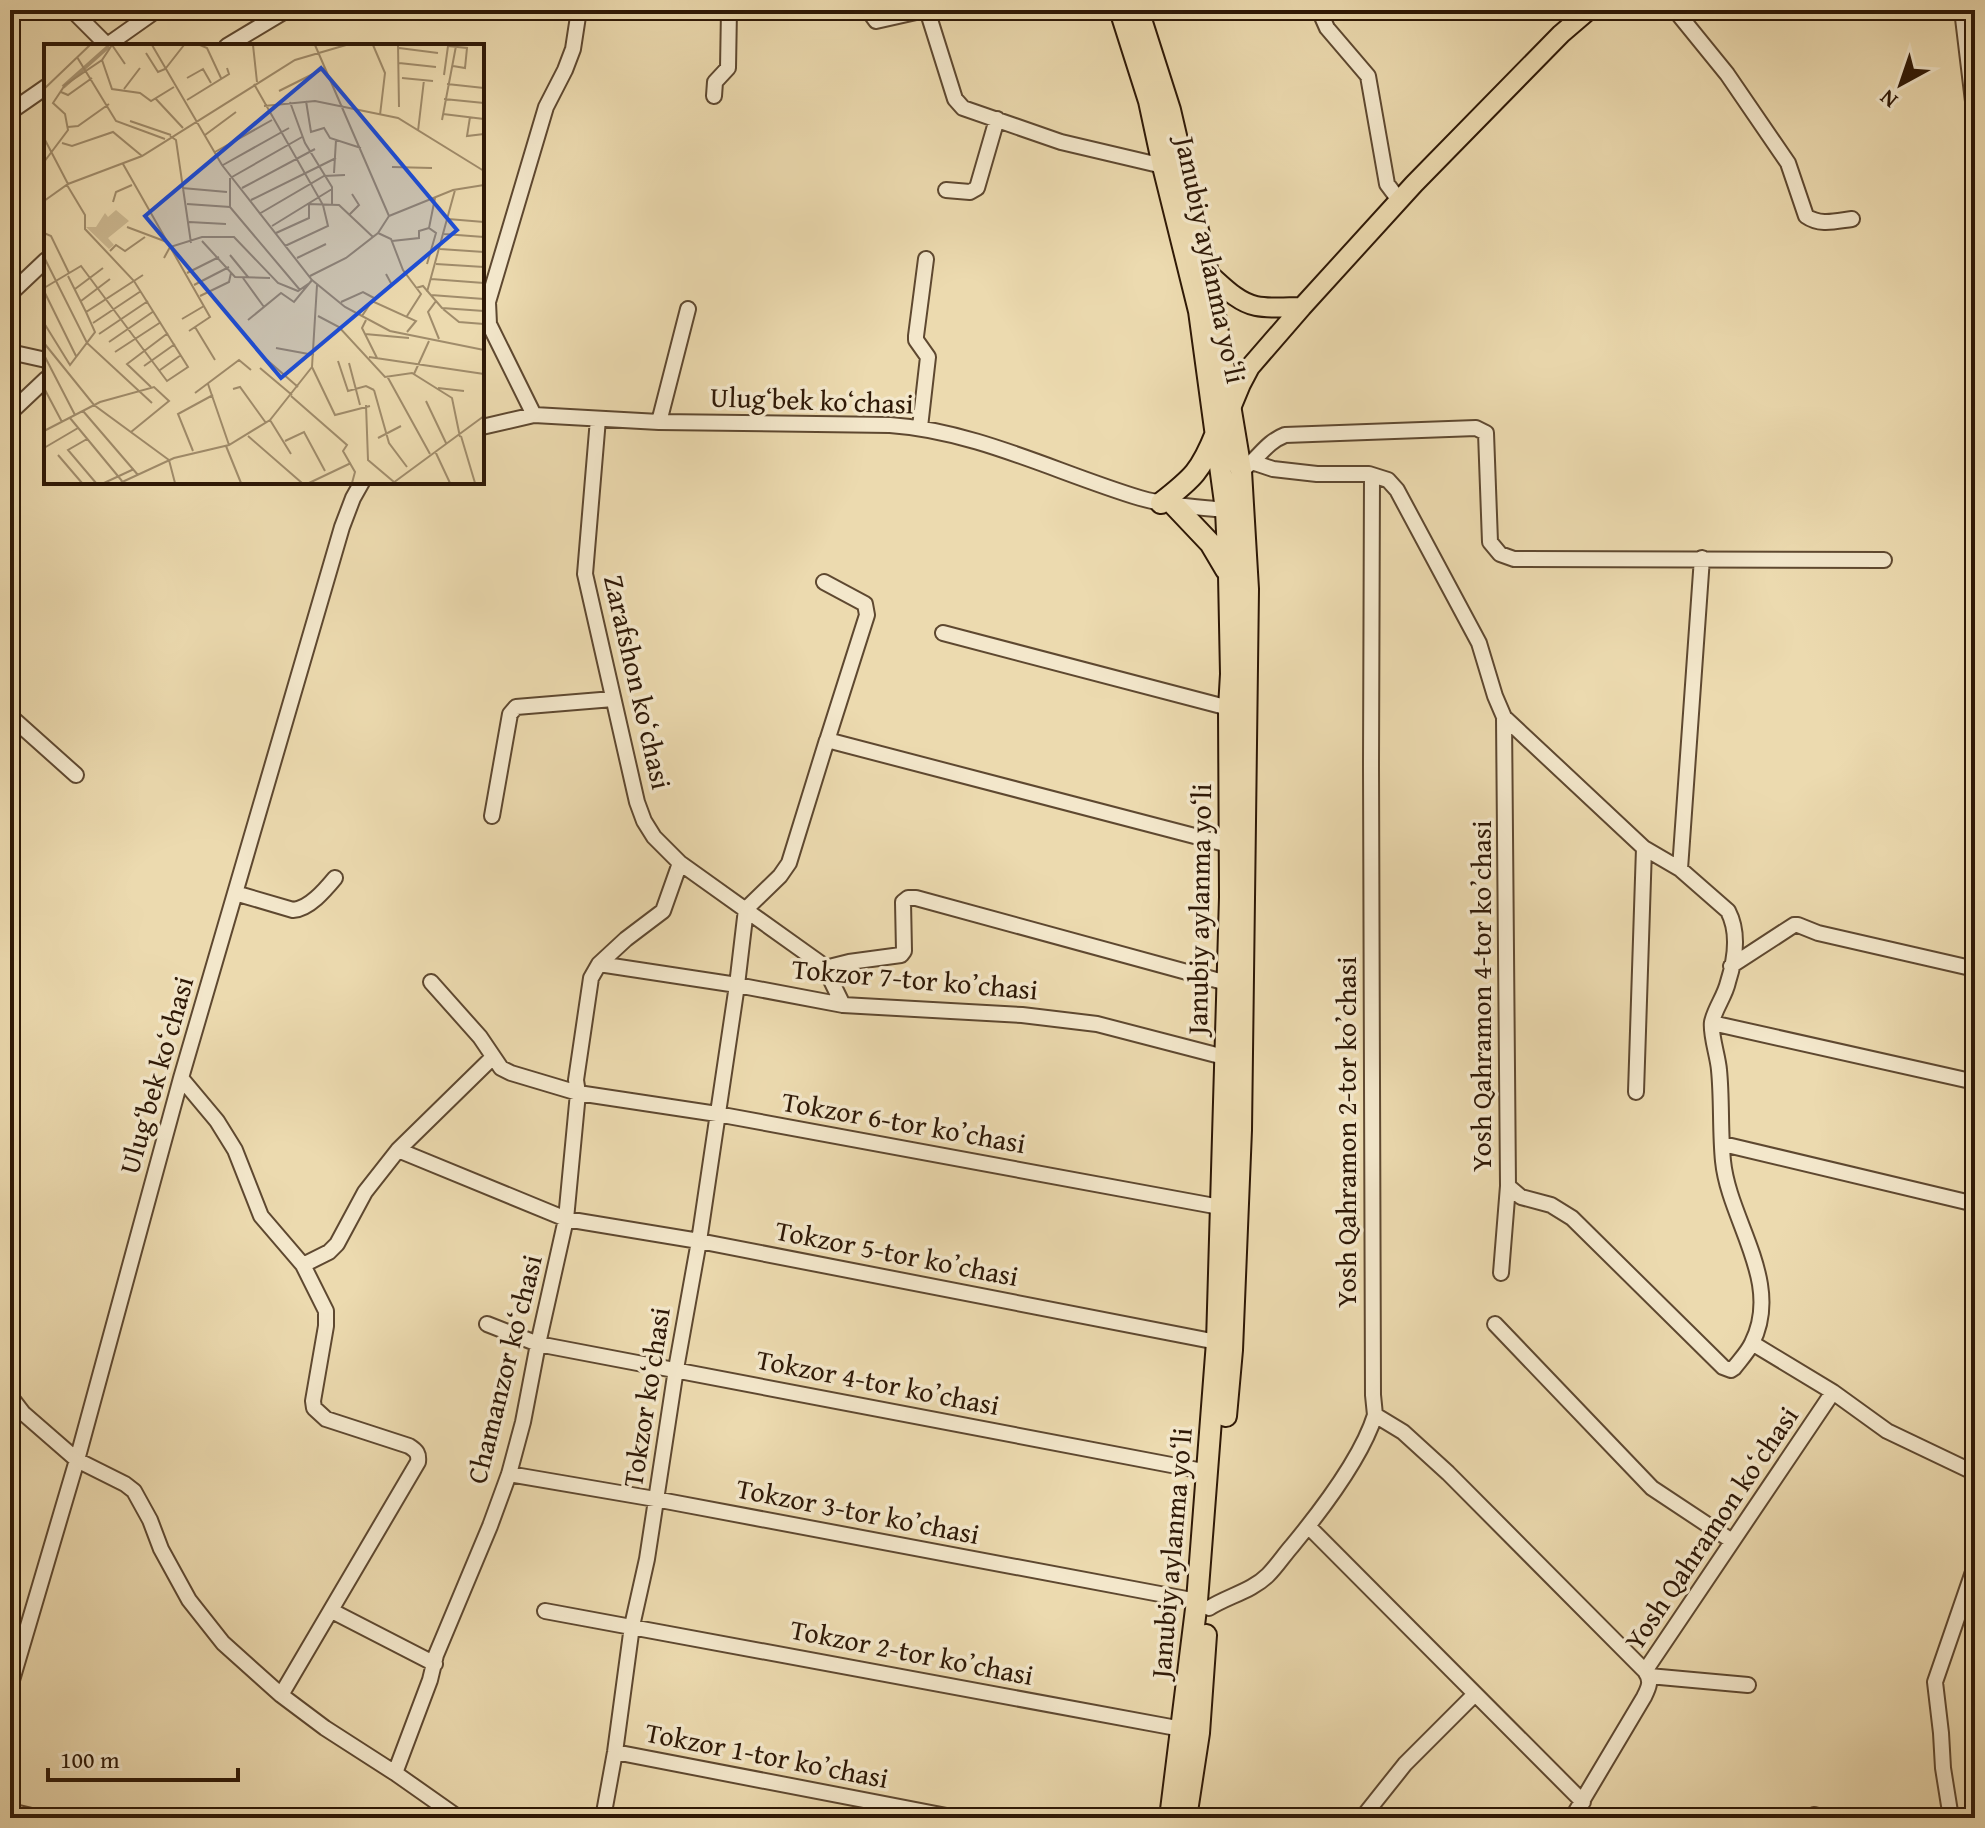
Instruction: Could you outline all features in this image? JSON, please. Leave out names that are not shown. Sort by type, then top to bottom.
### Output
[{"type":"highway","name":"Janubiy aylanma yoʻli","points":[[1120,10],[1149,101],[1199,311],[1226,510],[1229,575],[1230,897],[1217,1342],[1208,1472],[1199,1733],[1186,1818]]},
{"type":"highway","name":"Janubiy aylanma yoʻli","points":[[1138,10],[1170,110],[1208,273],[1231,408],[1246,466],[1248,589],[1241,1130],[1232,1350],[1203,1604],[1170,1818]]},
{"type":"highway","points":[[1216,433],[1197,472],[1168,504],[1210,543],[1229,575]]},
{"type":"main road","points":[[1231,408],[1250,367],[1302,307],[1399,200],[1561,34],[1589,10]]},
{"type":"main road","points":[[1208,273],[1231,293],[1257,306],[1302,307]]},
{"type":"street","points":[[72,10],[105,44]]},
{"type":"street","points":[[110,44],[157,10]]},
{"type":"street","points":[[230,44],[287,10]]},
{"type":"street","points":[[534,415],[489,324],[487,282],[546,107],[573,49],[579,10]]},
{"type":"street","points":[[714,96],[715,82],[728,68],[729,10]]},
{"type":"street","points":[[868,10],[876,21],[926,10],[958,104],[963,108],[1061,142],[1163,166]]},
{"type":"street","points":[[1319,10],[1327,28],[1368,76],[1387,184],[1399,200]]},
{"type":"street","points":[[1675,10],[1727,74],[1788,163],[1806,216],[1813,221],[1824,222],[1852,219]]},
{"type":"street","points":[[1962,10],[1975,118]]},
{"type":"street","points":[[10,112],[44,88]]},
{"type":"street","points":[[946,190],[970,192],[977,188],[997,119]]},
{"type":"street","points":[[920,427],[928,357],[916,340],[926,259]]},
{"type":"street","points":[[10,294],[44,262]]},
{"type":"street","points":[[659,422],[688,309]]},
{"type":"street","points":[[10,352],[44,360]]},
{"type":"street","points":[[10,413],[44,381]]},
{"type":"street","name":"Ulugʻbek koʻchasi","points":[[484,427],[534,415],[659,422],[920,427],[980,442],[1102,485],[1168,504],[1226,510]]},
{"type":"street","name":"Zarafshon koʻchasi","points":[[598,419],[585,574],[644,821],[654,837],[680,863],[825,968]]},
{"type":"street","points":[[1246,466],[1264,447],[1285,435],[1476,428],[1486,433],[1490,542],[1500,554],[1514,559],[1884,560]]},
{"type":"street","points":[[1246,466],[1372,476],[1388,480],[1397,490],[1479,643],[1504,717],[1644,848],[1680,869],[1728,911],[1736,939],[1729,982],[1712,1023],[1719,1069],[1723,1162],[1761,1288],[1760,1317],[1752,1343],[1833,1392],[1887,1431],[1975,1473]]},
{"type":"street","name":"Yosh Qahramon 2-tor koʼchasi","points":[[1372,476],[1375,1415]]},
{"type":"street","name":"Ulugʻbek koʻchasi","points":[[10,1687],[77,1460],[181,1078],[342,527],[361,484]]},
{"type":"street","points":[[1680,869],[1702,558]]},
{"type":"street","points":[[737,985],[746,909],[789,863],[867,615],[865,604],[824,582]]},
{"type":"street","points":[[943,633],[1229,708]]},
{"type":"street","points":[[492,816],[512,710],[516,707],[613,699]]},
{"type":"street","points":[[10,716],[76,775]]},
{"type":"street","name":"Yosh Qahramon 4-tor koʼchasi","points":[[1504,717],[1508,1186],[1521,1197],[1551,1205],[1572,1218],[1723,1367],[1734,1368],[1752,1343]]},
{"type":"street","points":[[827,740],[1229,845]]},
{"type":"street","points":[[1636,1092],[1644,848]]},
{"type":"street","points":[[599,964],[663,911],[680,863]]},
{"type":"street","points":[[235,893],[300,910],[335,878]]},
{"type":"street","points":[[843,1005],[825,968],[901,955],[904,951],[903,902],[908,898],[1227,983]]},
{"type":"street","points":[[1731,966],[1798,925],[1818,933],[1975,969]]},
{"type":"street","name":"Tokzor 7-tor koʼchasi","points":[[599,964],[843,1005],[1022,1015],[1097,1024],[1224,1057]]},
{"type":"street","name":"Chamanzor koʻchasi","points":[[395,1773],[436,1655],[509,1474],[523,1422],[566,1219],[578,1093],[576,1080],[589,988],[599,964]]},
{"type":"street","points":[[431,982],[480,1037],[501,1068],[578,1093]]},
{"type":"street","name":"Tokzor koʻchasi","points":[[603,1818],[632,1626],[647,1559],[699,1241],[737,985]]},
{"type":"street","points":[[1712,1023],[1975,1082]]},
{"type":"street","points":[[303,1265],[329,1252],[337,1244],[365,1192],[398,1150],[493,1057]]},
{"type":"street","points":[[181,1078],[217,1121],[235,1150],[261,1216],[303,1265],[326,1311],[314,1408],[326,1419],[409,1446],[419,1455],[418,1462],[281,1695]]},
{"type":"street","name":"Tokzor 6-tor koʼchasi","points":[[578,1093],[717,1114],[1220,1207]]},
{"type":"street","points":[[1723,1144],[1975,1204]]},
{"type":"street","points":[[398,1150],[566,1219]]},
{"type":"street","points":[[1501,1273],[1508,1186]]},
{"type":"street","name":"Tokzor 5-tor koʼchasi","points":[[566,1219],[699,1241],[1217,1342]]},
{"type":"street","name":"Tokzor 4-tor koʼchasi","points":[[487,1324],[538,1344],[1208,1472]]},
{"type":"street","points":[[1495,1324],[1652,1488],[1732,1541]]},
{"type":"street","name":"Yosh Qahramon koʻchasi","points":[[1572,1818],[1644,1697],[1650,1685],[1647,1674],[1833,1392]]},
{"type":"street","points":[[10,1396],[23,1413],[77,1460],[134,1491],[189,1600],[223,1643],[281,1695],[325,1728],[459,1818]]},
{"type":"street","points":[[1203,1604],[1239,1594],[1267,1576],[1308,1526],[1356,1457],[1375,1415],[1403,1432],[1448,1473],[1647,1674],[1748,1685]]},
{"type":"street","name":"Tokzor 3-tor koʼchasi","points":[[509,1474],[1203,1604]]},
{"type":"street","points":[[1308,1526],[1583,1802]]},
{"type":"street","points":[[1951,1818],[1935,1682],[1975,1566]]},
{"type":"street","points":[[332,1611],[435,1664]]},
{"type":"street","name":"Tokzor 2-tor koʼchasi","points":[[545,1611],[1182,1729]]},
{"type":"street","points":[[1362,1818],[1405,1764],[1475,1694]]},
{"type":"street","name":"Tokzor 1-tor koʼchasi","points":[[615,1752],[957,1818]]},
{"type":"street","points":[[10,1811],[40,1818]]},
{"type":"street","points":[[1810,1818],[1814,1815],[1825,1818]]}]
